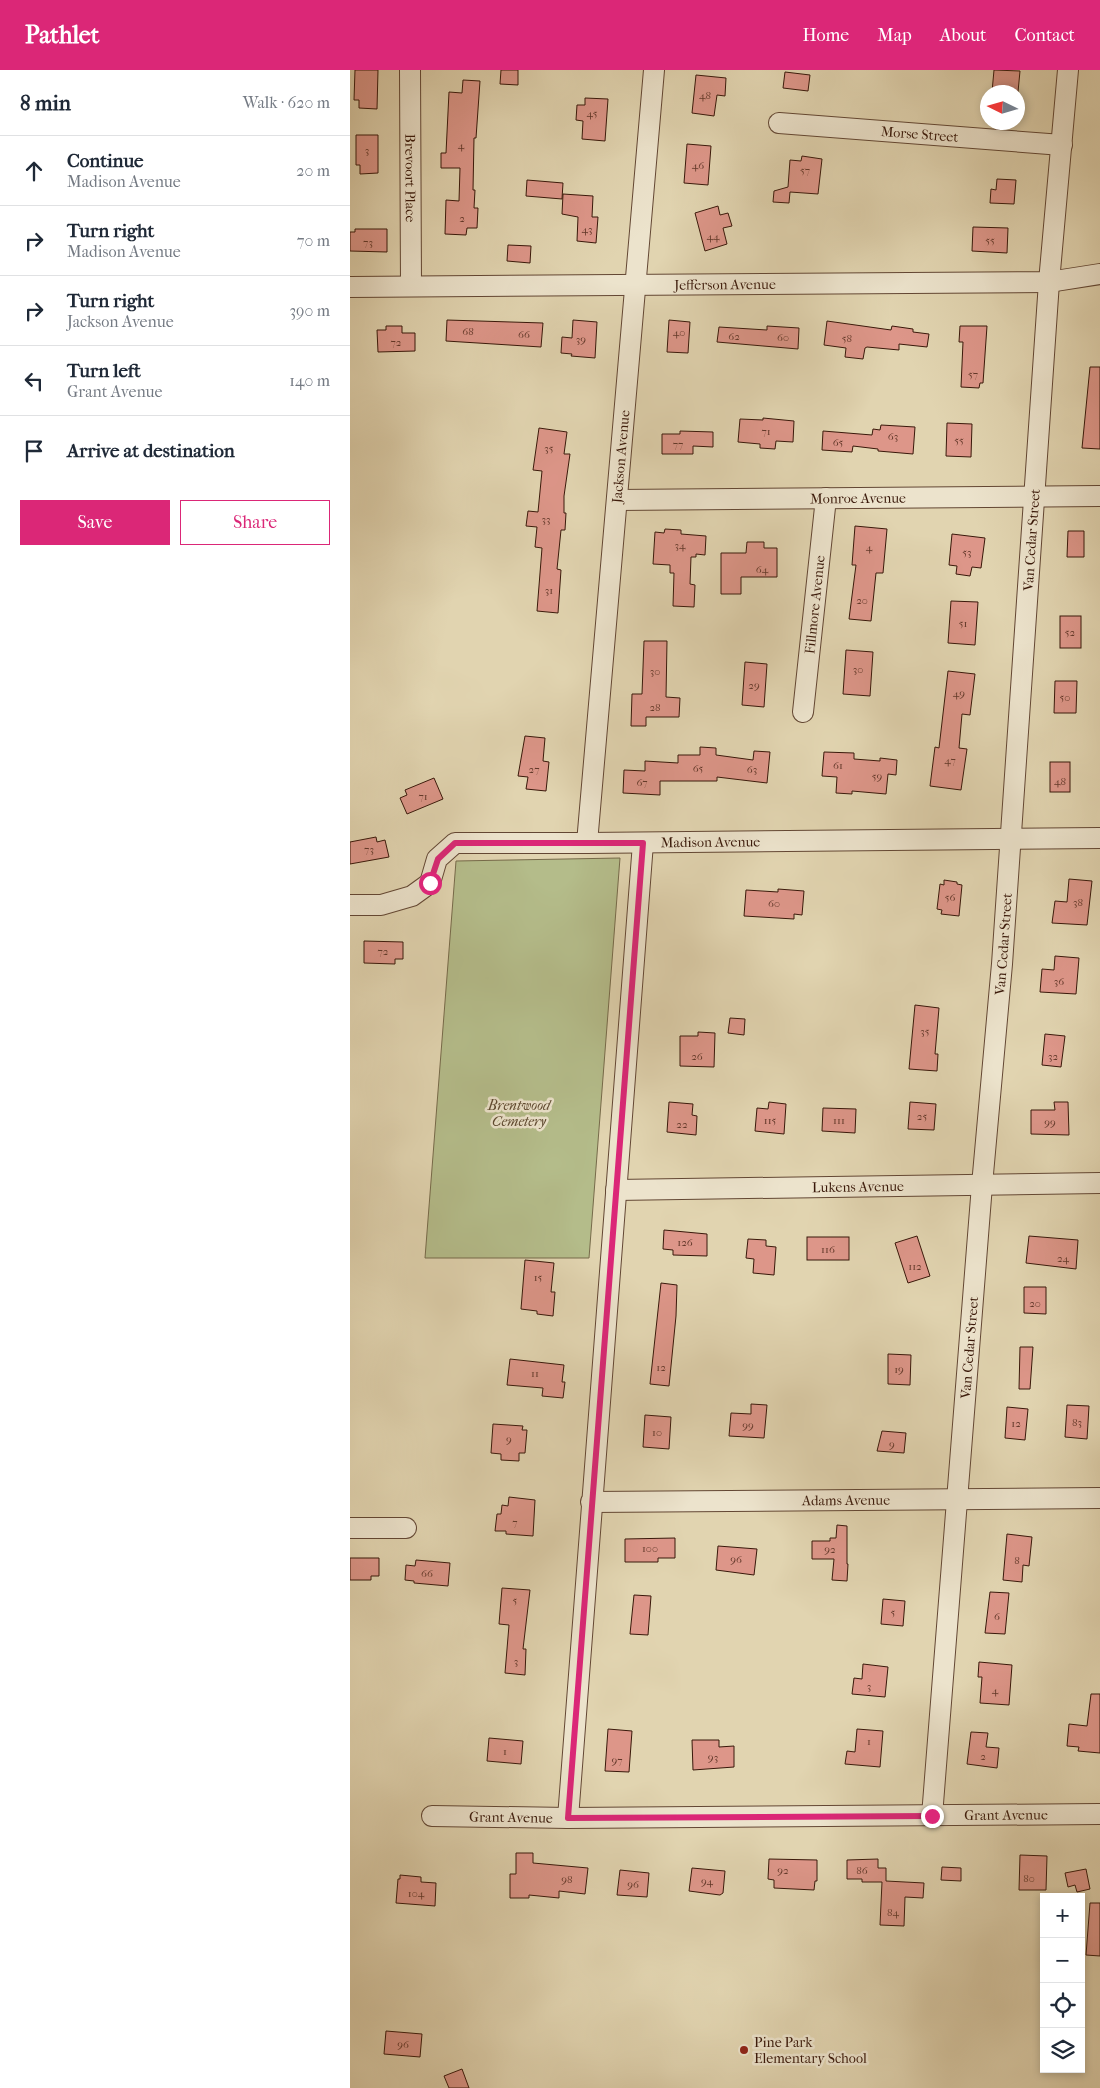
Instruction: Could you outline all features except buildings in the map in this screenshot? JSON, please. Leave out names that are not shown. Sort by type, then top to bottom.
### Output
[{"type":"street","name":"Brevoort Place","points":[[410,70],[411,286]]},
{"type":"street","name":"Jackson Avenue","points":[[586,843],[618,500],[654,70]]},
{"type":"street","name":"Van Cedar Street","points":[[932,1816],[956,1500],[1002,964],[1049,282],[1068,70]]},
{"type":"street","name":"Morse Street","points":[[779,123],[1062,145]]},
{"type":"street","name":"Jefferson Avenue","points":[[350,287],[1049,282],[1100,274]]},
{"type":"street","name":"Monroe Avenue","points":[[618,500],[1035,495],[1100,496]]},
{"type":"street","name":"Fillmore Avenue","points":[[803,712],[826,498]]},
{"type":"street","name":"Madison Avenue","points":[[350,906],[381,905],[412,896],[430,883],[438,859],[455,843],[1100,838]]},
{"type":"street","points":[[568,1818],[643,843]]},
{"type":"street","name":"Lukens Avenue","points":[[616,1190],[1100,1183]]},
{"type":"street","name":"Adams Avenue","points":[[591,1502],[1100,1498]]},
{"type":"street","points":[[350,1528],[406,1528]]},
{"type":"street","name":"Grant Avenue","points":[[432,1816],[568,1818],[1100,1814]]},
{"type":"green space","name":"Brentwood Cemetery","points":[[620,858],[589,1258],[425,1258],[456,861]]},
{"type":"place","name":"Pine Park Elementary School","points":[[744,2050]]},
{"type":"route","points":[[430,883],[438,859],[455,843],[643,843],[568,1818],[932,1816]]}]
